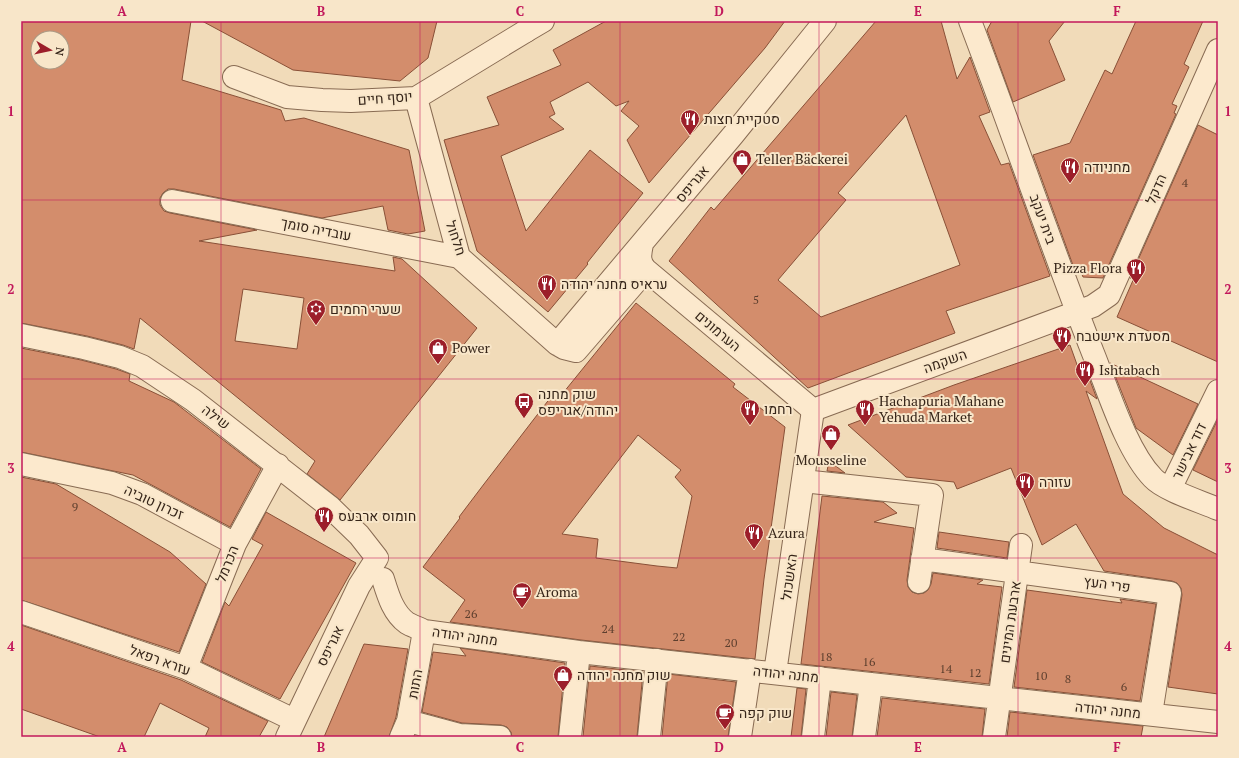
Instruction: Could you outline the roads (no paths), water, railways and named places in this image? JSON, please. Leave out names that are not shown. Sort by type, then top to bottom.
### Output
[{"type":"street","name":"אגריפס","points":[[567,347],[642,244],[825,21]]},
{"type":"street","name":"בית יעקב","points":[[970,21],[1078,312],[1122,425],[1138,459],[1153,479],[1170,489],[1218,509]]},
{"type":"street","name":"יוסף חיים","points":[[234,77],[287,97],[351,101],[416,98],[535,26]]},
{"type":"street","name":"הדקל","points":[[1078,312],[1093,306],[1109,295],[1218,50]]},
{"type":"street","name":"חלחול","points":[[416,98],[460,257],[567,347]]},
{"type":"street","name":"עובדיה סומך","points":[[172,201],[460,257]]},
{"type":"street","points":[[567,347],[646,270],[641,265],[640,259],[642,244]]},
{"type":"street","name":"הערמונים","points":[[646,270],[813,410]]},
{"type":"street","name":"השקמה","points":[[813,410],[1078,312]]},
{"type":"street","name":"שילה","points":[[21,336],[84,348],[120,357],[142,366],[193,400],[330,507],[359,535],[377,558]]},
{"type":"street","name":"דוד אבישר","points":[[1170,489],[1218,391]]},
{"type":"street","name":"האשכול","points":[[775,673],[813,410]]},
{"type":"street","name":"זכרון טוביה","points":[[21,464],[112,483],[142,494],[235,544]]},
{"type":"street","name":"הכרמל","points":[[186,668],[235,544],[278,465]]},
{"type":"street","points":[[803,481],[932,495],[919,582]]},
{"type":"street","name":"ארבעת המינים","points":[[994,737],[1021,545]]},
{"type":"street","name":"אגריפס","points":[[291,729],[358,586],[377,558]]},
{"type":"street","name":"פרי העץ","points":[[922,559],[1170,593],[1151,714]]},
{"type":"street","name":"מחנה יהודה","points":[[383,579],[389,600],[398,613],[407,622],[424,631],[579,652],[1218,722]]},
{"type":"street","name":"עזרא רפאל","points":[[21,612],[186,668],[291,729]]},
{"type":"street","name":"התות","points":[[404,729],[424,631]]},
{"type":"street","points":[[570,737],[579,652]]},
{"type":"street","points":[[649,737],[657,660]]},
{"type":"street","points":[[740,737],[750,670]]},
{"type":"street","points":[[813,737],[820,678]]},
{"type":"street","points":[[864,737],[871,684]]},
{"type":"street","points":[[404,729],[460,735],[500,737]]},
{"type":"place","name":"סטקיית חצות","points":[[690,136]]},
{"type":"place","name":"Teller Bäckerei","points":[[742,176]]},
{"type":"place","name":"מחניודה","points":[[1070,184]]},
{"type":"place","name":"Pizza Flora","points":[[1136,285]]},
{"type":"place","name":"עראיס מחנה יהודה","points":[[547,301]]},
{"type":"place","name":"שערי רחמים","points":[[316,326]]},
{"type":"place","name":"מסעדת אישטבח","points":[[1062,353]]},
{"type":"place","name":"Power","points":[[438,365]]},
{"type":"place","name":"Ishtabach","points":[[1085,387]]},
{"type":"place","name":"שוק מחנה יהודה/אגריפס","points":[[524,419]]},
{"type":"place","name":"רחמו","points":[[750,426]]},
{"type":"place","name":"Hachapuria Mahane Yehuda Market","points":[[865,426]]},
{"type":"place","name":"Mousseline","points":[[831,451]]},
{"type":"place","name":"עזורה","points":[[1025,499]]},
{"type":"place","name":"חומוס ארבעס","points":[[324,533]]},
{"type":"place","name":"Azura","points":[[754,550]]},
{"type":"place","name":"Aroma","points":[[522,609]]},
{"type":"place","name":"שוק מחנה יהודה","points":[[563,692]]},
{"type":"place","name":"שוק קפה","points":[[725,730]]}]
